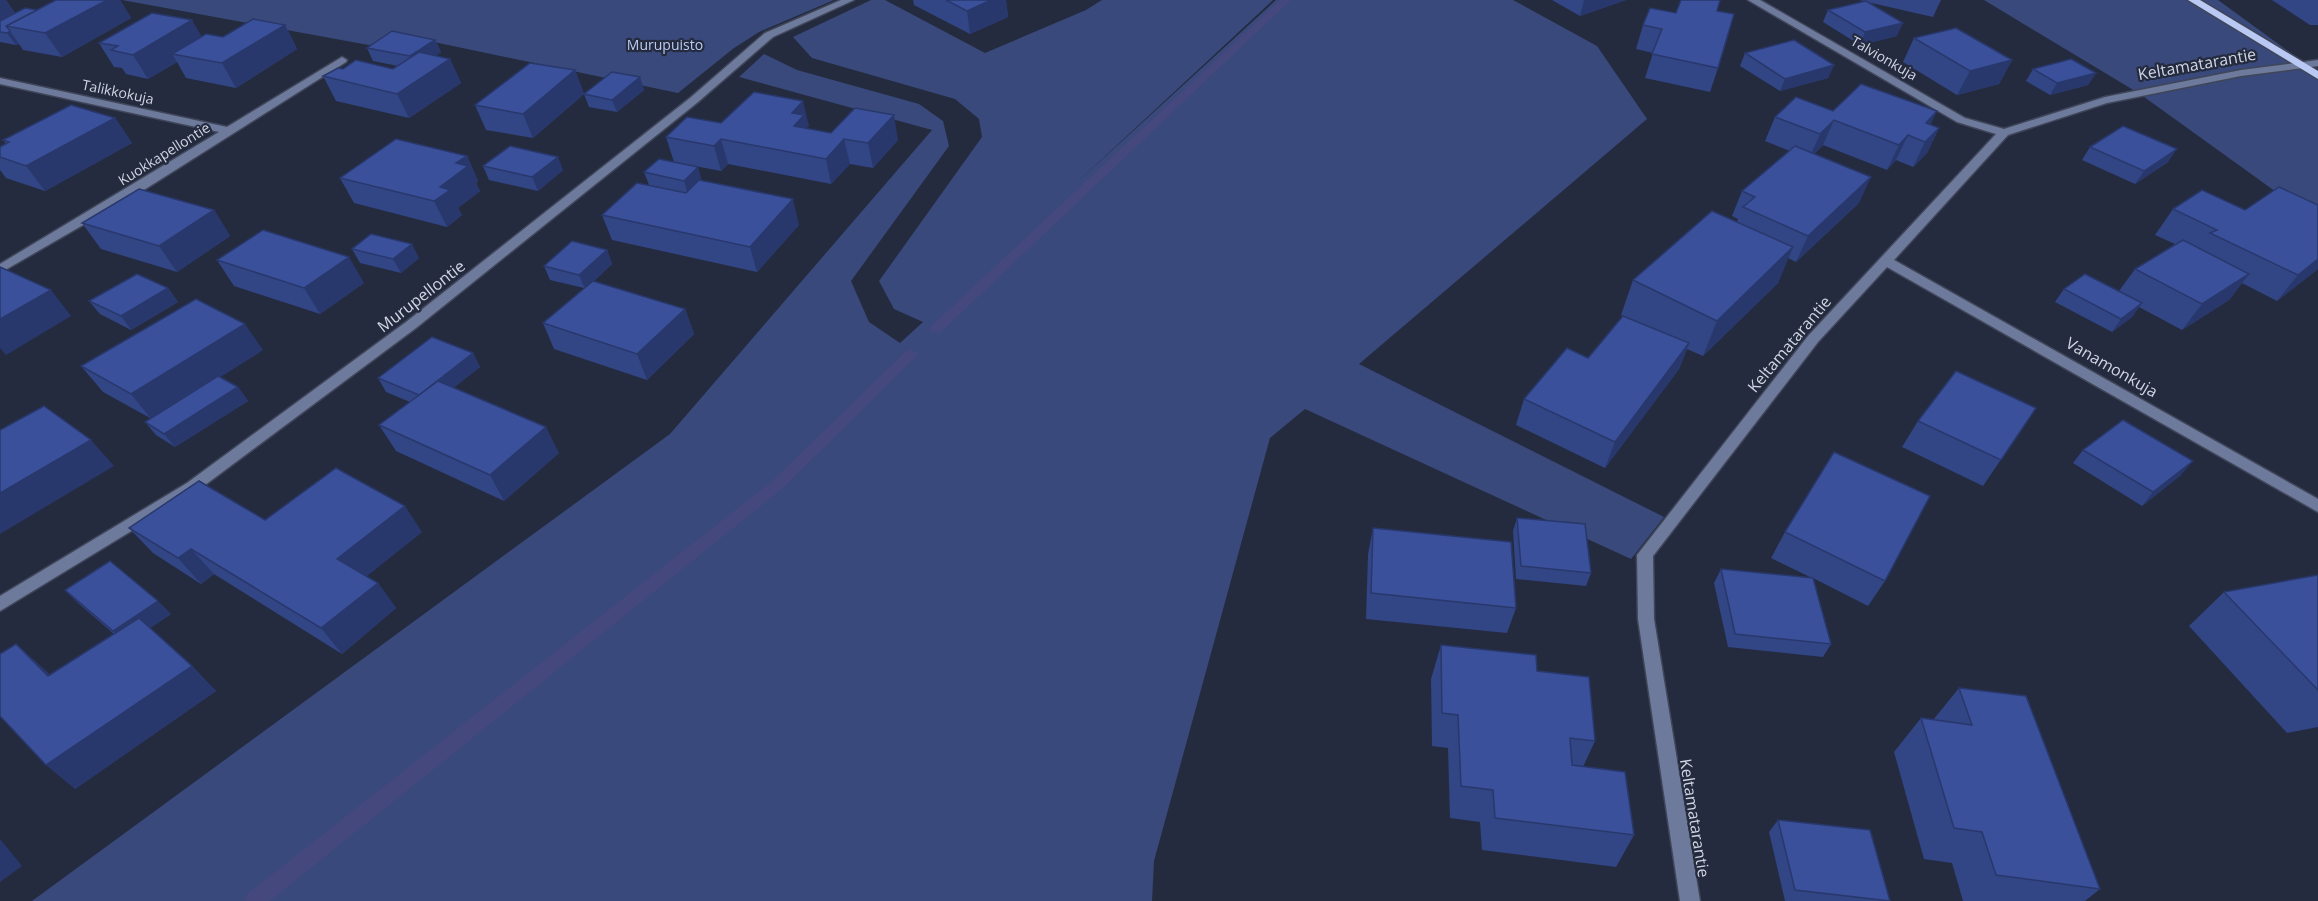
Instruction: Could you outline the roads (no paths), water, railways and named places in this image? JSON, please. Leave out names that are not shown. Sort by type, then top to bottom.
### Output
[{"type":"main road","points":[[2193,0],[2318,76]]},
{"type":"street","name":"Murupellontie","points":[[0,604],[192,487],[402,332],[694,100],[769,35],[849,0]]},
{"type":"street","name":"Talvionkuja","points":[[1753,0],[1961,120],[2004,133]]},
{"type":"street","name":"Kuokkapellontie","points":[[0,269],[142,185],[342,60]]},
{"type":"street","name":"Keltamatarantie","points":[[1690,901],[1646,619],[1645,555],[1812,339],[2004,133],[2105,100],[2241,74],[2318,63]]},
{"type":"street","name":"Talikkokuja","points":[[0,81],[229,131]]},
{"type":"street","name":"Vanamonkuja","points":[[1887,261],[2318,506]]},
{"type":"waterway","points":[[936,329],[1286,0]]},
{"type":"waterway","points":[[254,901],[777,485],[911,354]]},
{"type":"park label","name":"Murupuisto","points":[[665,45]]}]
